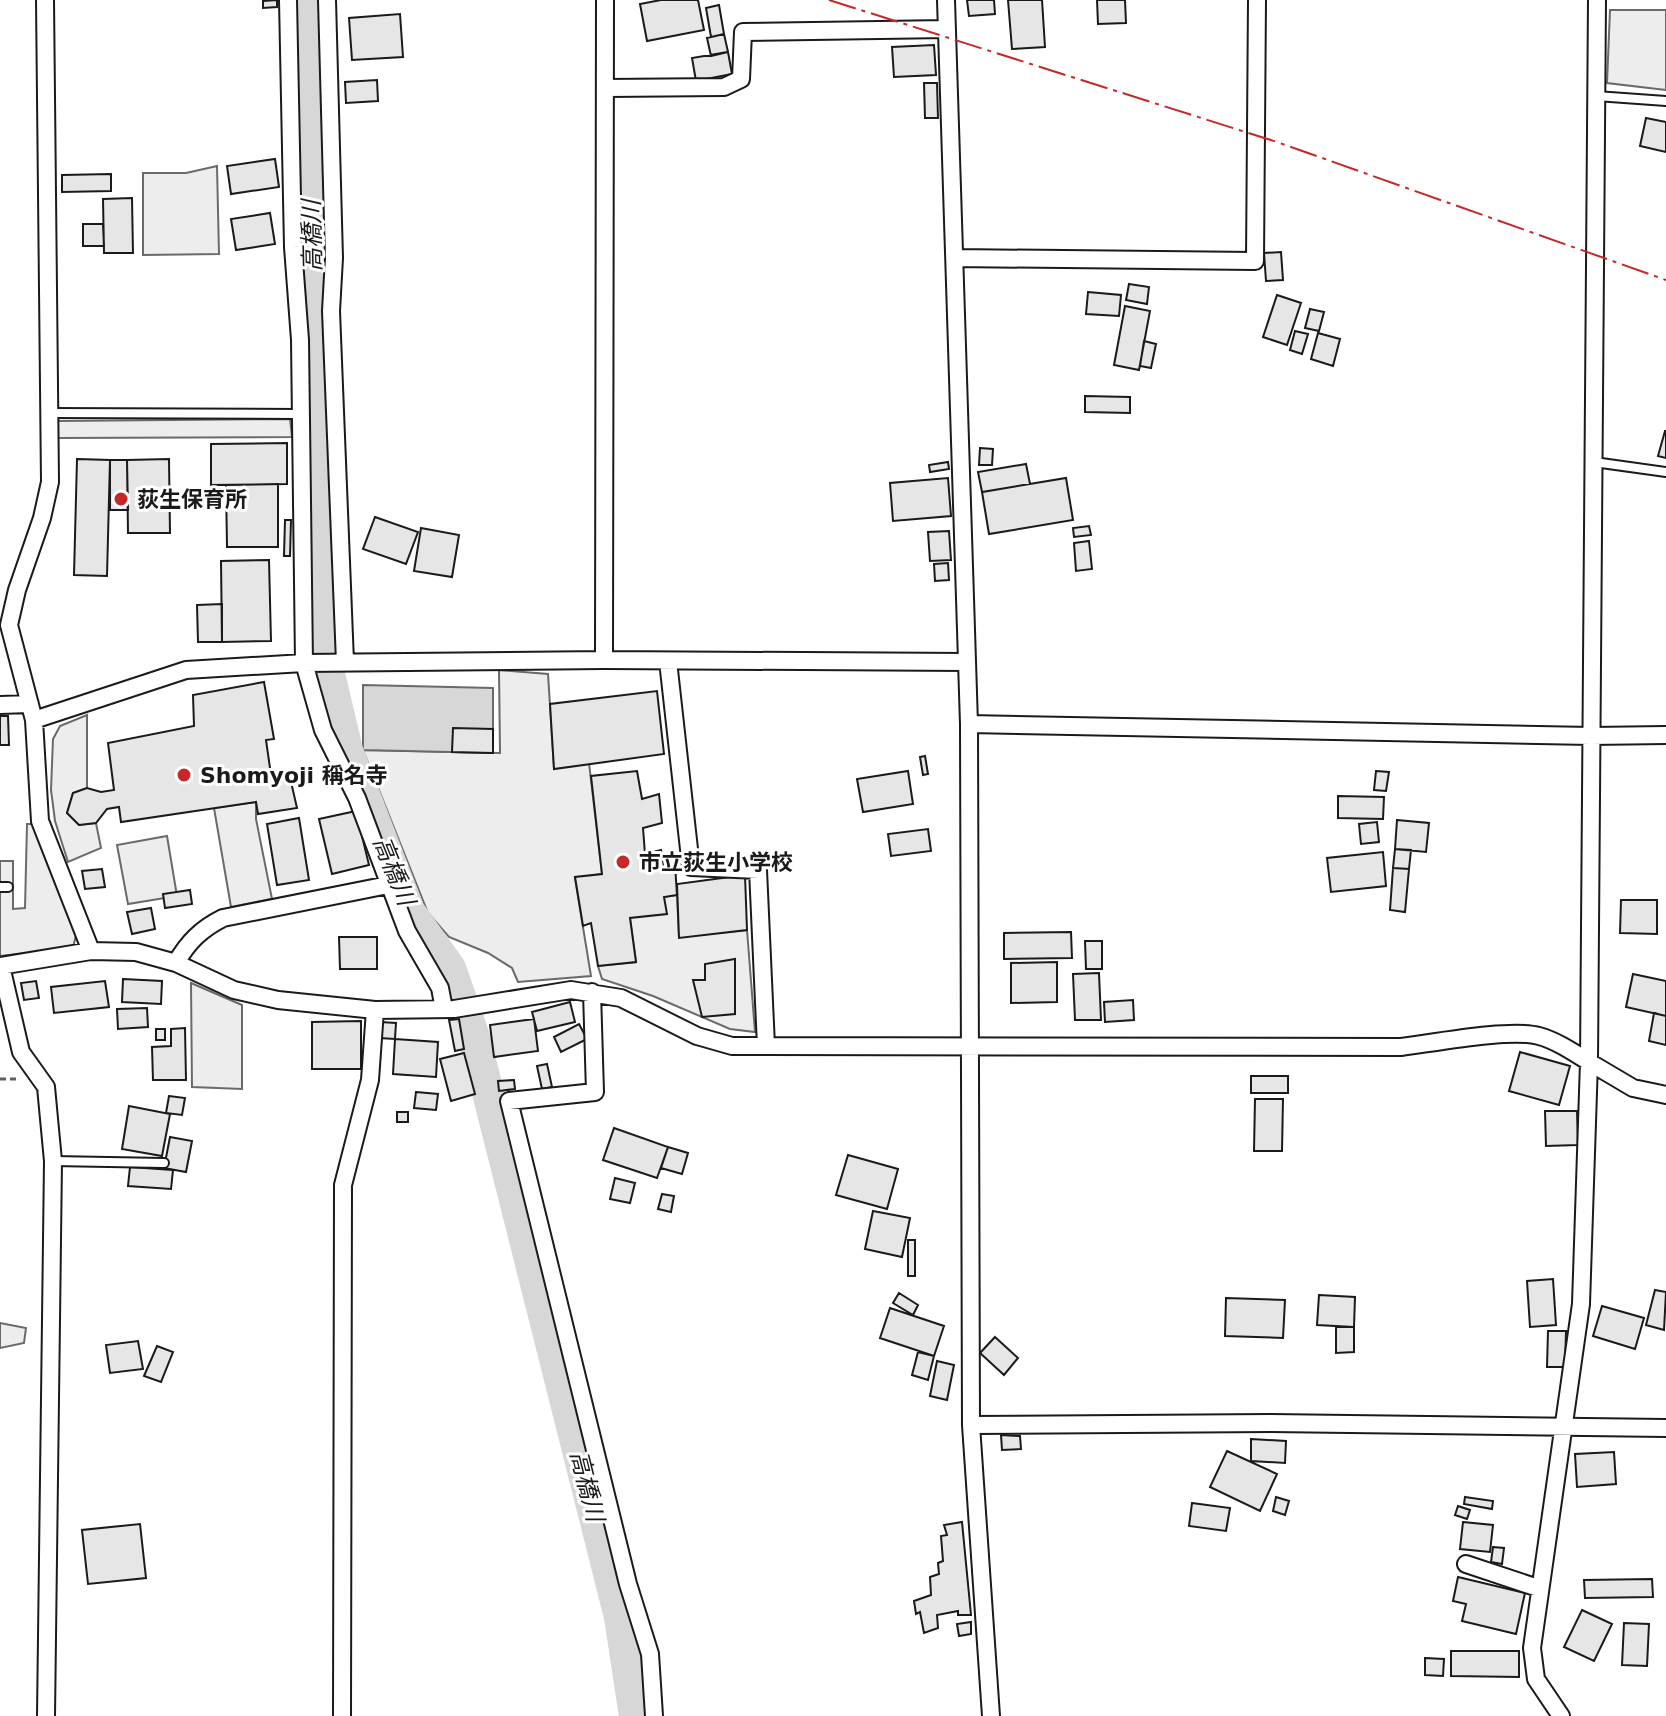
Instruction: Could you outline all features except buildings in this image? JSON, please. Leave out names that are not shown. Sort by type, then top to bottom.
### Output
[{"type":"street","points":[[45,0],[50,482],[42,518],[4,625],[32,712],[40,821],[91,951]]},
{"type":"street","points":[[288,0],[293,247],[300,340],[304,663],[323,730],[357,798],[407,931],[440,988],[444,1009]]},
{"type":"street","points":[[327,0],[334,258],[331,311],[345,662]]},
{"type":"street","points":[[604,660],[605,0]]},
{"type":"street","points":[[946,0],[969,724],[971,1425],[991,1716]]},
{"type":"street","points":[[955,258],[1255,261],[1257,0]]},
{"type":"street","points":[[1561,1716],[1536,1679],[1532,1648],[1538,1588],[1565,1426],[1581,1304],[1589,1062],[1597,0]]},
{"type":"street","points":[[606,88],[724,87],[741,79],[743,32],[947,29]]},
{"type":"street","points":[[0,705],[32,712],[186,670],[304,663],[604,660],[967,662]]},
{"type":"street","points":[[668,661],[691,867],[758,870],[766,1046]]},
{"type":"street","points":[[969,724],[1666,735]]},
{"type":"street","points":[[176,963],[185,947],[204,927],[223,918],[388,885]]},
{"type":"street","points":[[46,1716],[53,1161],[46,1087],[21,1052],[0,966],[91,951],[136,952],[176,963],[234,990],[263,997],[375,1010],[444,1009],[556,991],[592,992],[621,998],[697,1036],[732,1046],[1401,1047],[1536,1035],[1563,1046],[1633,1088],[1666,1095]]},
{"type":"street","points":[[592,992],[595,1092],[509,1101],[628,1584],[650,1654],[654,1716]]},
{"type":"street","points":[[342,1716],[343,1185],[370,1080],[375,1010]]},
{"type":"street","points":[[971,1425],[1105,1422],[1666,1428]]},
{"type":"street","points":[[1466,1564],[1538,1588]]},
{"type":"lane","points":[[1596,96],[1666,101]]},
{"type":"lane","points":[[49,413],[301,414]]},
{"type":"lane","points":[[1593,462],[1666,472]]},
{"type":"lane","points":[[53,1161],[164,1163]]},
{"type":"shaded area","points":[[1610,10],[1666,10],[1666,90],[1607,83]]},
{"type":"shaded area","points":[[217,166],[219,254],[143,255],[143,173],[186,173]]},
{"type":"shaded area","points":[[290,419],[292,437],[58,438],[57,421]]},
{"type":"shaded area","points":[[499,670],[548,674],[554,768],[589,763],[602,874],[575,878],[591,976],[518,982],[512,968],[488,953],[449,937],[428,913],[363,750],[500,753]]},
{"type":"shaded area","points":[[363,685],[493,688],[493,753],[363,750]]},
{"type":"shaded area","points":[[87,715],[87,788],[73,793],[67,813],[79,825],[96,823],[101,848],[68,862],[55,821],[51,790],[53,739],[60,726]]},
{"type":"shaded area","points":[[256,802],[256,819],[272,899],[231,907],[214,808]]},
{"type":"shaded area","points":[[27,824],[36,824],[76,935],[73,948],[0,956],[0,861],[13,861],[13,909],[25,908]]},
{"type":"shaded area","points":[[167,836],[177,896],[128,904],[117,845]]},
{"type":"shaded area","points":[[677,895],[679,937],[747,930],[755,1032],[730,1029],[653,996],[602,979],[598,966],[636,962],[630,918],[664,897]]},
{"type":"shaded area","points":[[191,983],[242,1005],[242,1089],[192,1087]]},
{"type":"shaded area","points":[[0,1323],[26,1328],[24,1343],[0,1348]]},
{"type":"waterway","name":"高橋川","points":[[306,0],[320,636],[347,750],[409,911],[450,968],[474,1037],[620,1617],[635,1716]]},
{"type":"power","points":[[829,0],[1277,142],[1666,280]]},
{"type":"place","name":"荻生保育所","points":[[121,499]]},
{"type":"place","name":"Shomyoji 稱名寺","points":[[184,775]]},
{"type":"place","name":"市立荻生小学校","points":[[623,862]]}]
